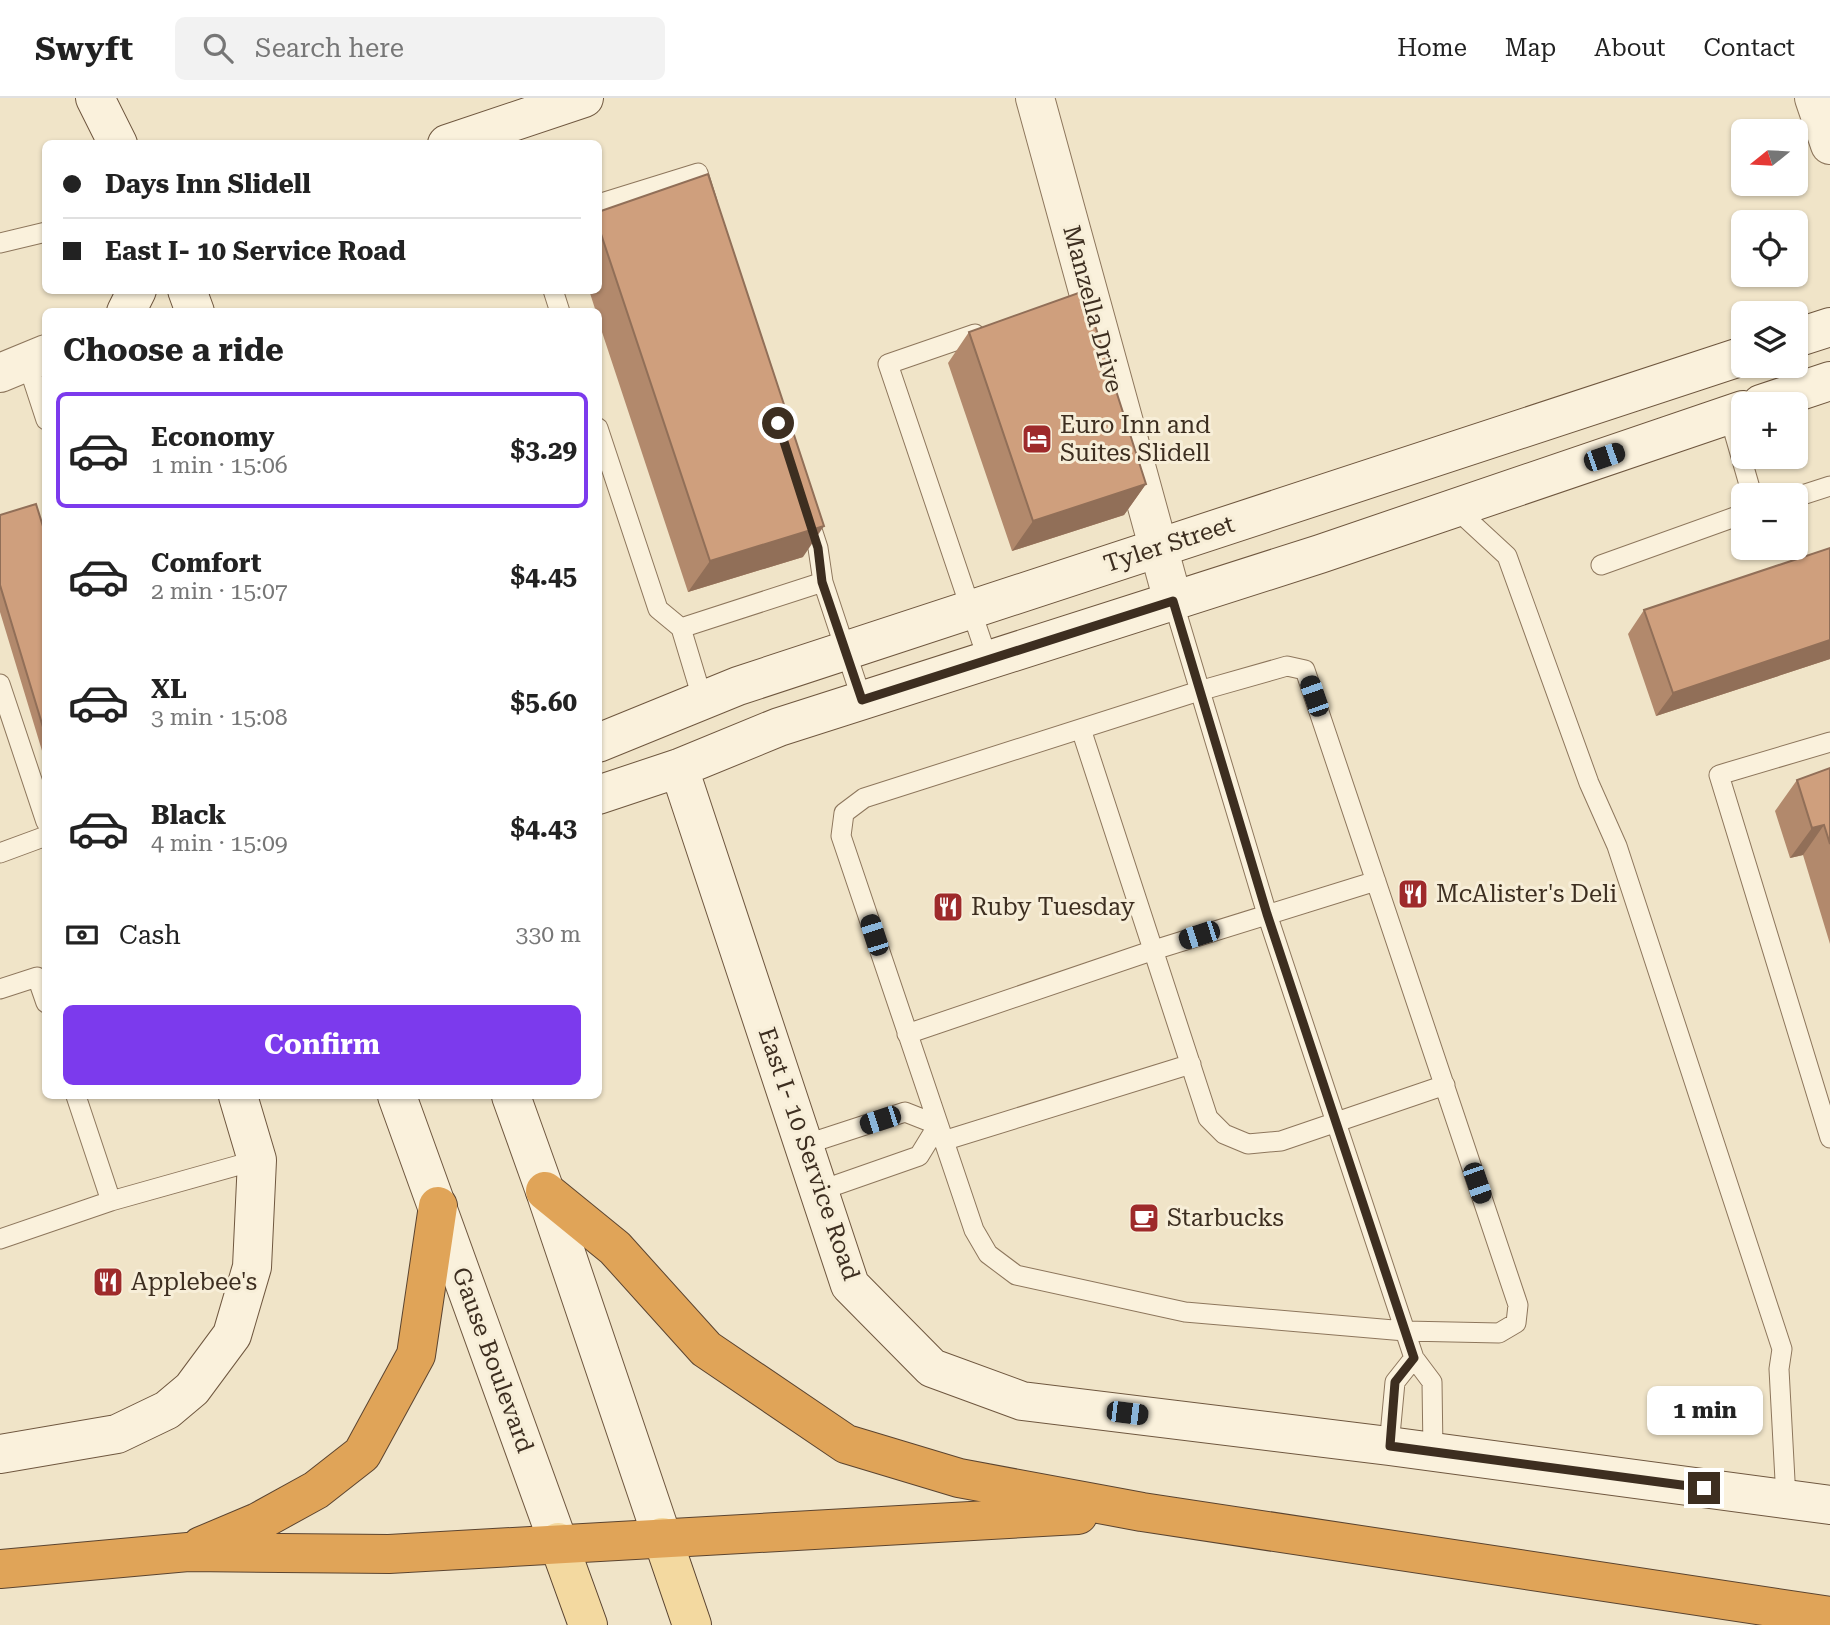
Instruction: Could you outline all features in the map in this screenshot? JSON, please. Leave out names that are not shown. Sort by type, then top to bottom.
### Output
[{"type":"highway","points":[[545,1191],[615,1248],[706,1349],[846,1444],[959,1478],[1142,1512],[1830,1616]]},
{"type":"highway","points":[[188,1552],[258,1522],[316,1490],[362,1454],[416,1355],[438,1206]]},
{"type":"highway","points":[[0,1569],[188,1552],[389,1554],[558,1542],[1142,1512]]},
{"type":"main road","points":[[662,1537],[692,1625]]},
{"type":"main road","name":"Gause Boulevard","points":[[558,1542],[588,1625]]},
{"type":"street","points":[[81,98],[86,140]]},
{"type":"street","points":[[95,98],[116,140]]},
{"type":"street","points":[[455,140],[519,108],[584,98]]},
{"type":"street","name":"Manzella Drive","points":[[1035,98],[1173,601]]},
{"type":"street","points":[[1814,98],[1830,145]]},
{"type":"street","points":[[1808,334],[1830,327]]},
{"type":"street","name":"Tyler Street","points":[[602,741],[738,686],[1731,360]]},
{"type":"street","points":[[1798,392],[1830,381]]},
{"type":"street","points":[[602,794],[679,768],[779,727],[1173,601],[1731,415]]},
{"type":"street","name":"East I- 10 Service Road","points":[[679,768],[850,1285],[932,1368],[1022,1401],[1433,1451],[1830,1505]]},
{"type":"street","points":[[0,1454],[117,1434],[167,1410],[192,1389],[232,1335],[251,1267],[257,1160],[240,1099]]},
{"type":"street","name":"Gause Boulevard","points":[[398,1099],[558,1542]]},
{"type":"street","points":[[512,1099],[662,1537]]},
{"type":"lane","points":[[602,203],[698,173],[715,225]]},
{"type":"lane","points":[[0,243],[42,233]]},
{"type":"lane","points":[[975,334],[888,364],[988,660]]},
{"type":"lane","points":[[24,363],[42,410]]},
{"type":"lane","points":[[602,440],[658,609],[681,628],[703,701]]},
{"type":"lane","points":[[1808,493],[1830,485]]},
{"type":"lane","points":[[802,496],[818,548],[822,582],[862,700]]},
{"type":"lane","points":[[1455,508],[1507,556],[1589,783],[1618,846],[1782,1349],[1779,1368],[1786,1499]]},
{"type":"lane","points":[[1601,565],[1731,518]]},
{"type":"lane","points":[[681,628],[822,582]]},
{"type":"lane","points":[[1173,601],[1267,914],[1405,1331],[1414,1358],[1432,1382],[1433,1451]]},
{"type":"lane","points":[[1287,666],[1305,670],[1518,1305],[1516,1323],[1499,1333],[1405,1331],[1185,1312],[1016,1275],[988,1254],[974,1230],[841,836],[844,813],[864,798],[1081,729],[1287,666]]},
{"type":"lane","points":[[0,684],[42,810]]},
{"type":"lane","points":[[1081,729],[1208,1118],[1224,1134],[1248,1144],[1281,1141],[1445,1085]]},
{"type":"lane","points":[[1830,742],[1719,775],[1830,1138]]},
{"type":"lane","points":[[0,853],[42,837]]},
{"type":"lane","points":[[907,1034],[1154,950],[1376,881]]},
{"type":"lane","points":[[0,989],[41,975]]},
{"type":"lane","points":[[819,1191],[919,1156],[941,1133],[1191,1063]]},
{"type":"lane","points":[[77,1099],[111,1201]]},
{"type":"lane","points":[[804,1145],[905,1112],[941,1133]]},
{"type":"lane","points":[[0,1239],[111,1201],[257,1160]]},
{"type":"lane","points":[[1390,1446],[1395,1382],[1414,1358]]},
{"type":"building","points":[[708,174],[824,526],[710,561],[602,237],[602,211]]},
{"type":"building","name":"Euro Inn and Suites Slidell","points":[[1084,291],[1146,484],[1033,521],[969,332]]},
{"type":"building","points":[[36,504],[42,523],[42,724],[0,585],[0,515]]},
{"type":"building","points":[[1830,548],[1830,640],[1673,693],[1644,610],[1794,560],[1808,560],[1808,555]]},
{"type":"building","points":[[1830,768],[1830,844],[1824,825],[1812,828],[1797,780]]},
{"type":"place","name":"Euro Inn and Suites Slidell","points":[[1037,439]]},
{"type":"place","name":"McAlister's Deli","points":[[1413,894]]},
{"type":"place","name":"Ruby Tuesday","points":[[948,907]]},
{"type":"place","name":"Starbucks","points":[[1144,1218]]},
{"type":"place","name":"Applebee's","points":[[108,1282]]},
{"type":"route","points":[[778,423],[818,548],[822,582],[862,700],[1173,601],[1267,914],[1414,1358],[1395,1382],[1390,1446],[1704,1488]]}]
